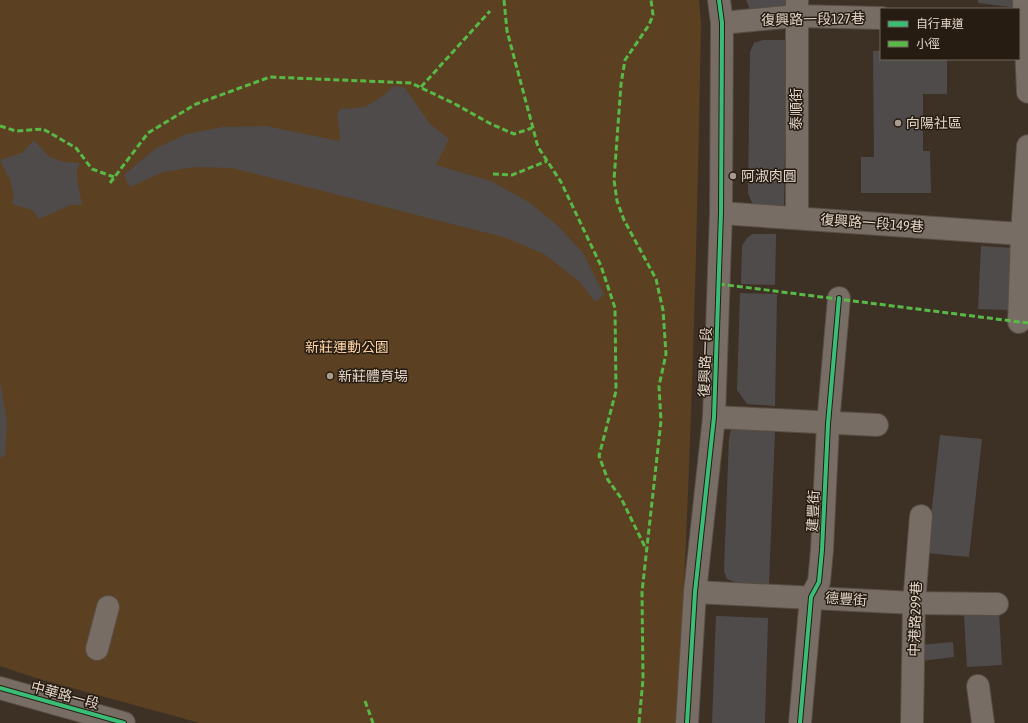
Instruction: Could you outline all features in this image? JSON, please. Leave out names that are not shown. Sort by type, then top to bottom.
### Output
[{"type":"street","name":"復興路一段","points":[[687,723],[695,592],[714,417],[721,213],[722,23],[719,0]]},
{"type":"street","points":[[1024,0],[1022,24],[1028,92]]},
{"type":"street","name":"復興路一段127巷","points":[[722,23],[796,8],[880,18]]},
{"type":"street","name":"泰順街","points":[[796,8],[797,218]]},
{"type":"street","points":[[1019,322],[1022,234],[1028,146]]},
{"type":"street","name":"復興路一段149巷","points":[[721,213],[1022,234]]},
{"type":"street","name":"建豐街","points":[[800,723],[811,597],[819,582],[821,563],[828,424],[839,298]]},
{"type":"street","points":[[714,417],[828,424],[877,425]]},
{"type":"street","name":"中港路299巷","points":[[912,723],[914,603],[921,516]]},
{"type":"street","name":"德豐街","points":[[695,592],[914,603],[997,604]]},
{"type":"street","points":[[97,648],[108,607]]},
{"type":"street","points":[[978,686],[983,723]]},
{"type":"street","name":"中華路一段","points":[[0,688],[98,720],[124,723]]},
{"type":"green space","name":"新莊運動公園","points":[[0,0],[699,0],[701,23],[695,285],[686,548],[677,723],[200,723],[39,679],[0,666]]},
{"type":"building","points":[[746,0],[793,0],[794,9],[751,12]]},
{"type":"building","points":[[978,0],[1018,0],[1019,8],[978,3]]},
{"type":"building","points":[[763,40],[787,40],[784,208],[759,207],[752,203],[748,193],[750,52],[754,43]]},
{"type":"building","name":"向陽社區","points":[[873,51],[880,51],[880,60],[947,60],[947,94],[923,94],[923,151],[930,151],[931,193],[861,193],[861,157],[874,157]]},
{"type":"building","points":[[398,86],[405,88],[430,124],[449,139],[436,165],[491,181],[530,203],[557,225],[583,253],[604,295],[595,302],[580,282],[544,254],[507,238],[232,168],[196,167],[163,172],[130,187],[124,175],[156,148],[187,134],[223,127],[266,126],[339,141],[340,137],[337,113],[340,109],[365,107],[386,94],[392,87]]},
{"type":"building","points":[[34,140],[49,157],[64,162],[80,163],[77,170],[77,179],[82,205],[71,205],[39,219],[32,210],[12,204],[14,196],[10,180],[0,160],[22,153]]},
{"type":"building","points":[[753,234],[776,234],[775,285],[741,284],[742,246],[747,238]]},
{"type":"building","points":[[981,246],[1014,248],[1011,310],[978,309]]},
{"type":"building","points":[[740,293],[777,294],[775,406],[747,404],[737,390]]},
{"type":"building","points":[[0,381],[7,423],[5,455],[0,458]]},
{"type":"building","points":[[737,427],[775,429],[769,584],[737,583],[727,579],[724,571],[729,438],[731,430]]},
{"type":"building","points":[[940,435],[982,439],[969,557],[927,553]]},
{"type":"building","points":[[999,613],[1002,665],[967,667],[964,615]]},
{"type":"building","points":[[716,616],[768,618],[765,723],[712,723]]},
{"type":"building","points":[[953,642],[954,657],[921,661],[920,645]]},
{"type":"marked path","points":[[504,0],[507,31],[538,147],[561,182],[601,266],[615,308],[616,391],[599,456],[608,480],[621,498],[646,549]]},
{"type":"marked path","points":[[639,723],[643,679],[642,592],[661,421],[659,386],[666,354],[663,310],[656,279],[624,220],[617,201],[614,180],[621,84],[625,60],[649,25],[653,15],[651,0]]},
{"type":"marked path","points":[[421,87],[490,11]]},
{"type":"marked path","points":[[110,183],[148,133],[196,104],[270,77],[411,83],[455,104],[491,124],[514,134],[532,128]]},
{"type":"marked path","points":[[0,126],[16,131],[43,129],[76,148],[92,169],[114,177]]},
{"type":"marked path","points":[[493,174],[512,175],[547,161]]},
{"type":"marked path","points":[[719,284],[1028,323]]},
{"type":"marked path","points":[[365,701],[373,723]]},
{"type":"cycle path","points":[[687,723],[695,592],[714,417],[721,213],[722,23],[719,0]]},
{"type":"cycle path","points":[[800,723],[811,597],[819,582],[822,550],[828,424],[839,298]]},
{"type":"cycle path","points":[[0,688],[124,723]]},
{"type":"place","name":"向陽社區","points":[[898,123]]},
{"type":"place","name":"阿淑肉圓","points":[[733,176]]},
{"type":"place","name":"新莊體育場","points":[[330,376]]}]
